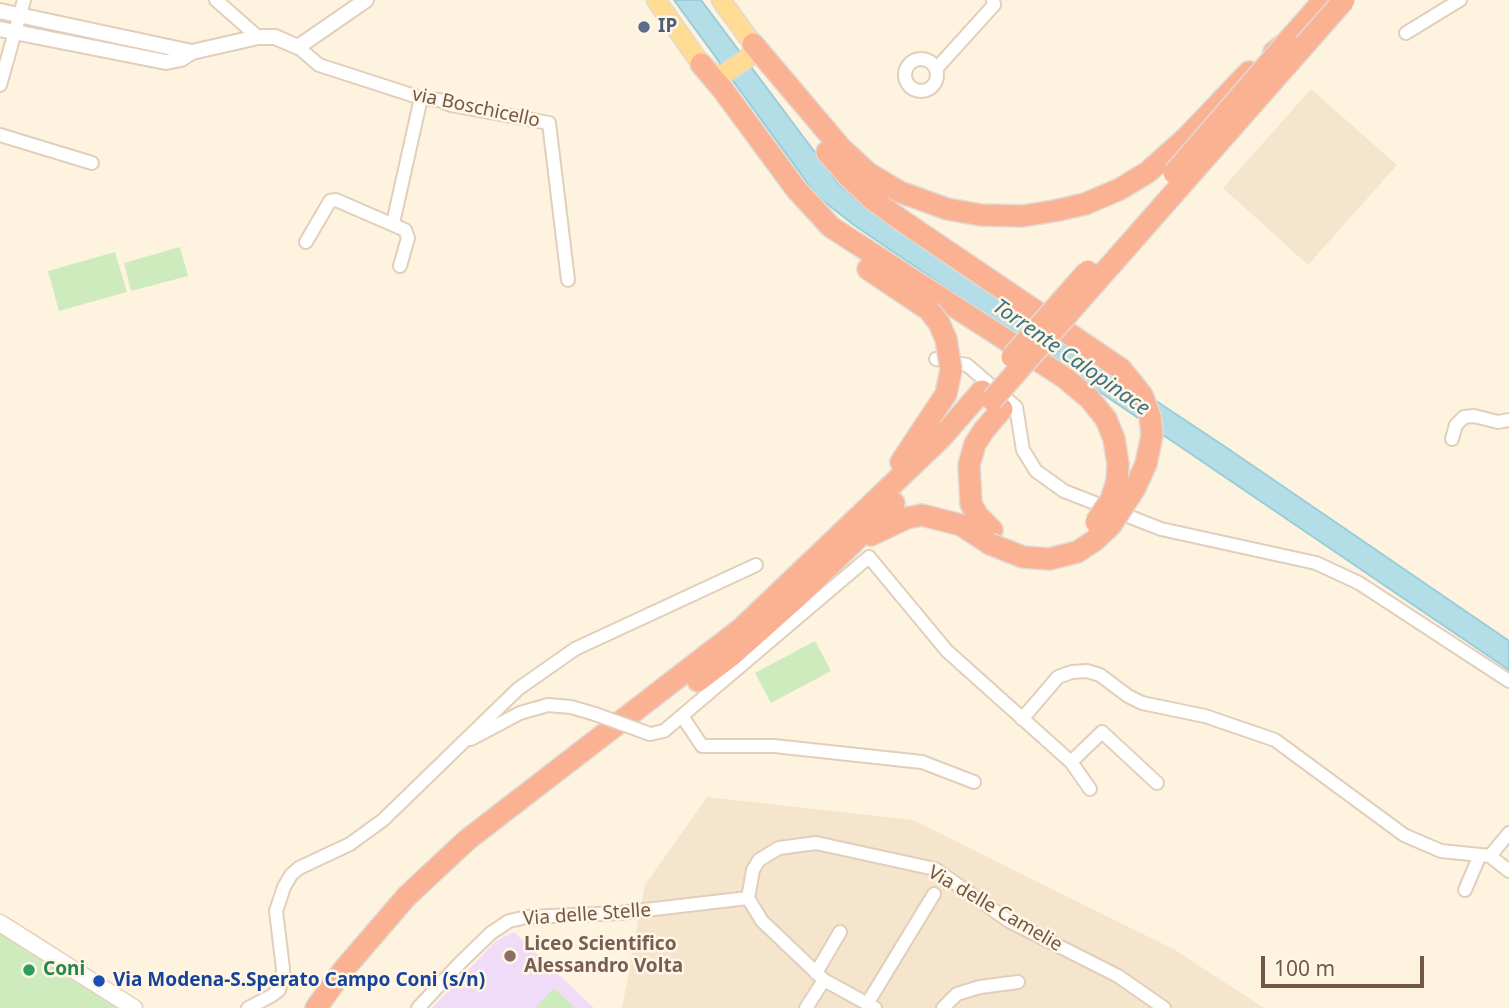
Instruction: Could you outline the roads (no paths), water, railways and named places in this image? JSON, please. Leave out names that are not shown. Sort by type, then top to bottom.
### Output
[{"type":"highway","points":[[991,537],[971,503],[969,465],[992,400],[1324,0]]},
{"type":"highway","points":[[333,1008],[357,975],[415,907],[479,848],[731,656],[847,540],[940,438],[992,400],[1344,0]]},
{"type":"highway","points":[[751,50],[855,162],[900,192],[947,209],[981,215],[1022,216],[1084,204],[1120,189],[1148,172],[1187,137],[1253,67],[1287,42]]},
{"type":"highway","points":[[316,1008],[345,968],[407,897],[467,839],[742,628],[847,540],[922,515],[961,525],[991,537],[1023,557],[1049,559],[1077,552],[1111,525],[1135,488],[1146,464],[1152,435],[1146,404],[1135,384],[1111,361],[872,199],[828,153],[751,50]]},
{"type":"highway","points":[[701,64],[715,96],[785,199],[802,219],[831,244],[929,310],[946,339],[946,394],[900,464],[860,506],[847,540]]},
{"type":"highway","points":[[701,64],[796,189],[831,227],[1065,378],[1089,398],[1107,419],[1114,439],[1118,464],[1117,481],[1111,500],[1100,519],[1086,531],[1056,546],[1038,548],[1019,545],[999,536],[991,537]]},
{"type":"main road","points":[[656,0],[701,64],[715,75],[724,75],[751,50],[721,0]]},
{"type":"main road","points":[[0,923],[134,1008]]},
{"type":"street","points":[[0,85],[7,31],[20,15],[24,0]]},
{"type":"street","points":[[216,0],[258,37]]},
{"type":"street","points":[[7,31],[166,62],[192,52],[258,37],[275,37],[298,47],[366,0]]},
{"type":"street","points":[[936,69],[993,5],[993,0]]},
{"type":"street","points":[[1406,33],[1460,0]]},
{"type":"street","points":[[0,11],[192,52]]},
{"type":"street","name":"via Boschicello","points":[[298,47],[319,65],[421,99],[439,100],[451,105],[549,123],[568,280]]},
{"type":"street","points":[[393,223],[421,99]]},
{"type":"street","points":[[0,135],[92,163]]},
{"type":"street","points":[[306,242],[330,201],[336,200],[405,230],[408,238],[400,266]]},
{"type":"street","points":[[944,364],[967,365],[1016,407],[1023,450],[1036,471],[1064,491],[1161,529],[1316,563],[1359,583],[1509,681]]},
{"type":"street","points":[[1452,439],[1456,425],[1464,417],[1475,416],[1497,422],[1509,420]]},
{"type":"street","points":[[461,743],[520,713],[548,705],[595,713],[650,734],[664,731],[869,557],[947,651],[1071,762],[1090,789]]},
{"type":"street","points":[[248,1008],[279,990],[283,969],[276,911],[284,887],[299,868],[350,844],[383,820],[518,689],[575,649],[756,565]]},
{"type":"street","points":[[1022,719],[1058,677],[1087,671],[1100,675],[1142,703],[1205,716],[1275,740],[1404,835],[1441,851],[1485,856],[1509,871]]},
{"type":"street","points":[[682,716],[702,746],[774,746],[922,761],[974,782]]},
{"type":"street","points":[[1071,762],[1102,732],[1157,783]]},
{"type":"street","points":[[1465,890],[1485,856],[1509,833]]},
{"type":"street","name":"Via delle Camelie","points":[[748,898],[753,870],[759,860],[779,848],[816,843],[934,869],[1009,921],[1118,976],[1164,1008]]},
{"type":"street","points":[[748,898],[762,921],[820,976],[871,1006],[934,894]]},
{"type":"street","name":"Via delle Stelle","points":[[418,1008],[491,933],[509,921],[527,917],[621,913],[748,898]]},
{"type":"street","points":[[806,1008],[840,932]]},
{"type":"street","points":[[943,1008],[957,994],[980,987],[1018,982]]},
{"type":"water","name":"Torrente Calopinace","points":[[674,0],[701,0],[837,182],[864,207],[1227,448],[1509,641],[1509,670],[854,225],[817,196]]},
{"type":"place","name":"IP","points":[[644,27]]},
{"type":"place","name":"Liceo Scientifico Alessandro Volta","points":[[510,956]]},
{"type":"place","name":"Coni","points":[[29,970]]},
{"type":"place","name":"Via Modena-S.Sperato Campo Coni (s/n)","points":[[99,981]]}]
